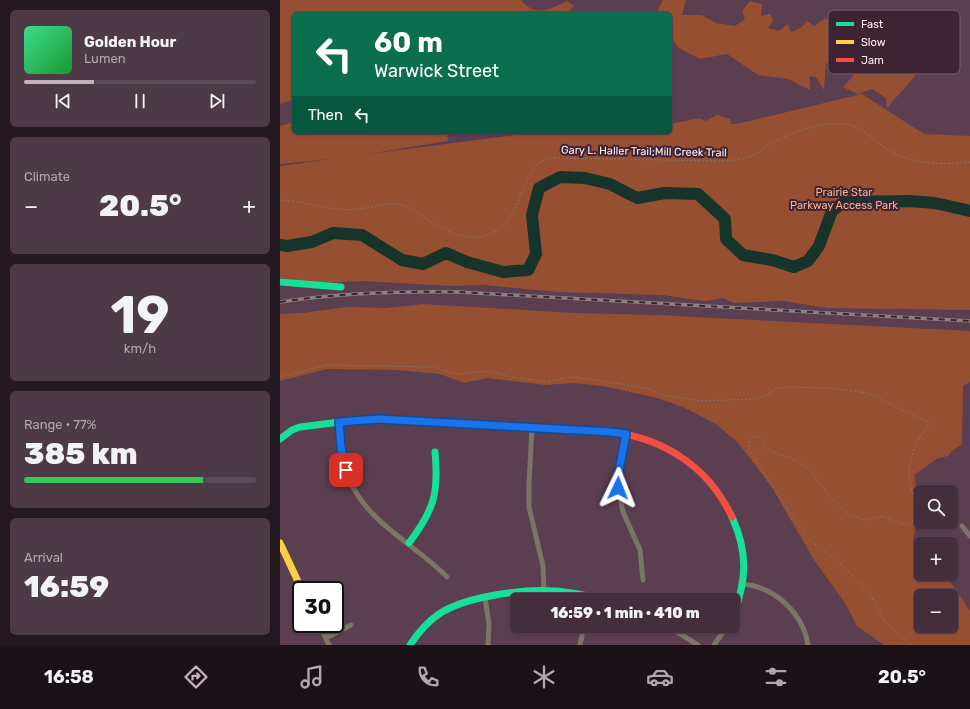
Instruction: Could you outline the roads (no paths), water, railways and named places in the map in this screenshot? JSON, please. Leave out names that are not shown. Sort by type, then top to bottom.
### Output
[{"type":"street","points":[[280,282],[341,287]]},
{"type":"street","points":[[280,439],[300,427],[378,419],[612,432],[652,441],[676,453],[700,471],[724,501],[737,527],[743,554],[744,584],[740,598]]},
{"type":"street","points":[[339,422],[344,460],[355,491],[370,511],[432,562],[447,577]]},
{"type":"street","points":[[532,427],[529,508],[543,566],[544,590]]},
{"type":"street","points":[[626,434],[620,465],[618,488],[623,512],[640,550],[643,580]]},
{"type":"street","points":[[409,543],[423,526],[433,506],[437,483],[436,452]]},
{"type":"street","points":[[962,526],[970,536]]},
{"type":"street","points":[[280,543],[298,581]]},
{"type":"street","points":[[744,584],[763,588],[783,602],[798,619],[808,645]]},
{"type":"street","points":[[410,645],[421,630],[440,613],[464,602],[530,591],[544,590],[576,593]]},
{"type":"street","points":[[485,598],[490,634],[488,645]]},
{"type":"street","points":[[326,638],[351,625]]},
{"type":"street","points":[[324,633],[329,645]]},
{"type":"street","points":[[580,645],[583,633]]},
{"type":"street","points":[[678,633],[698,645]]},
{"type":"street","points":[[714,645],[722,633]]},
{"type":"waterway","points":[[280,245],[287,246],[312,242],[333,233],[362,235],[402,260],[423,264],[446,253],[467,262],[503,272],[528,270],[536,254],[532,215],[539,188],[560,177],[585,178],[610,184],[637,198],[665,193],[698,194],[725,219],[726,239],[743,255],[772,260],[794,267],[808,261],[819,246],[832,211],[844,202],[909,201],[935,203],[970,211]]},
{"type":"railway","points":[[280,302],[324,296],[369,293],[458,292],[970,321]]},
{"type":"park label","name":"Prairie Star Parkway Access Park","points":[[844,198]]}]
